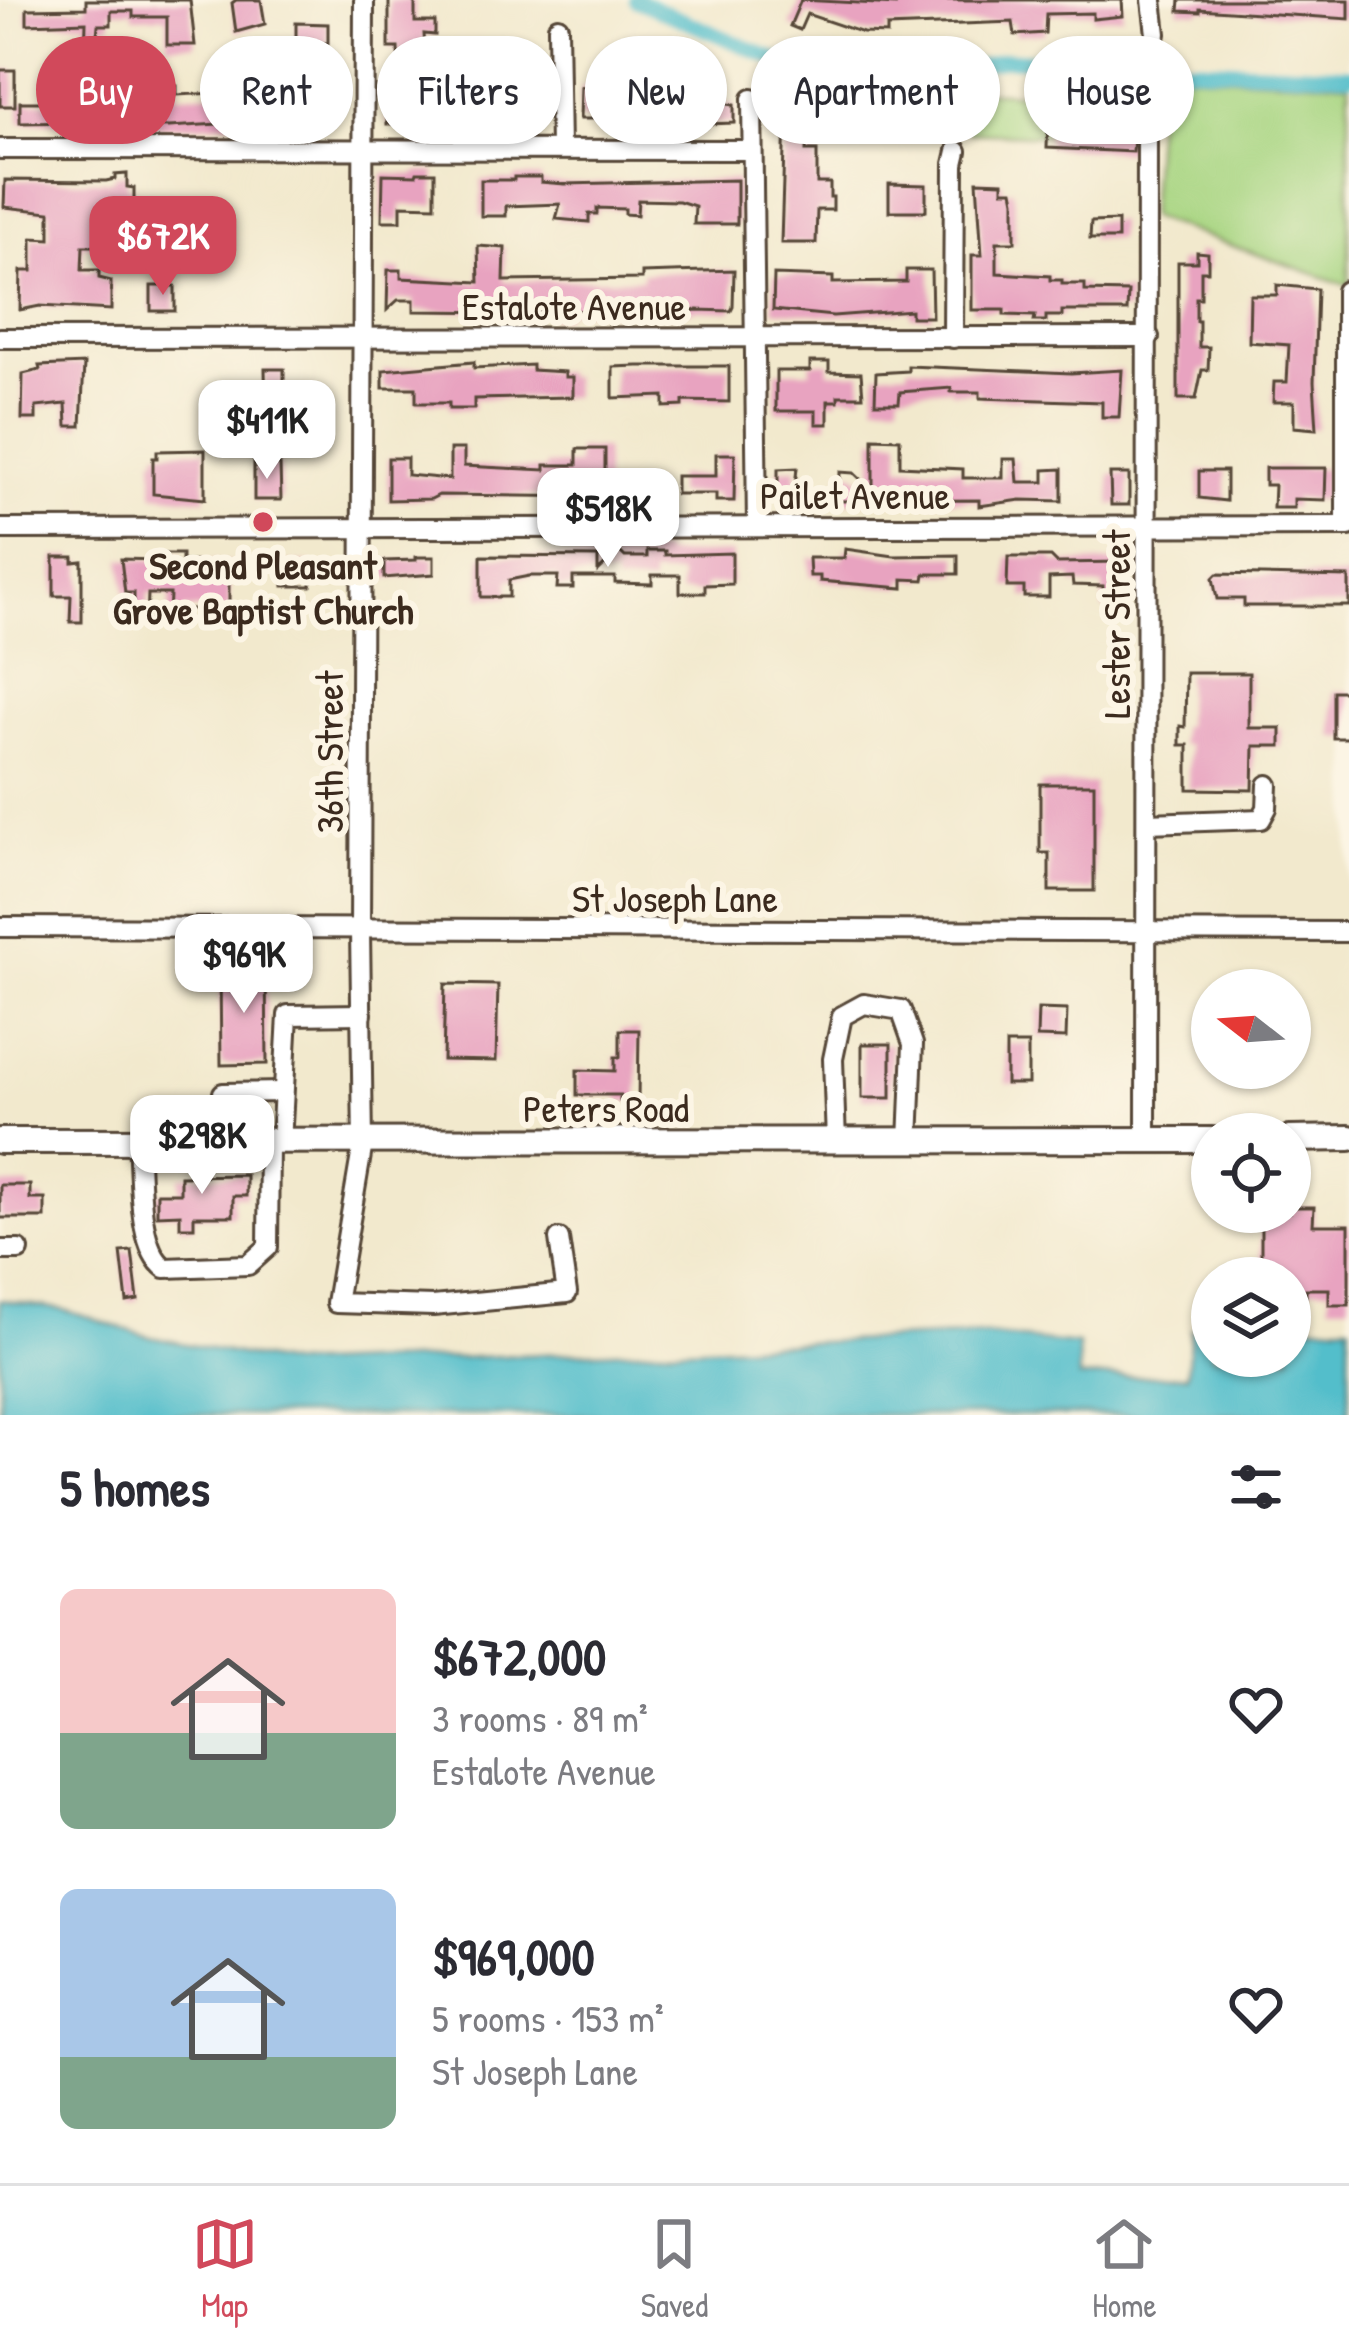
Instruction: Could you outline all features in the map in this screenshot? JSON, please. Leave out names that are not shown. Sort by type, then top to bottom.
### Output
[{"type":"main road","points":[[1311,1139],[1349,1138]]},
{"type":"main road","name":"Peters Road","points":[[0,1141],[1191,1141]]},
{"type":"street","name":"36th Street","points":[[364,0],[363,1143],[336,1303],[433,1306],[567,1293],[559,1239]]},
{"type":"street","points":[[1152,0],[1156,34]]},
{"type":"street","points":[[558,27],[560,149]]},
{"type":"street","points":[[752,144],[757,527]]},
{"type":"street","name":"Lester Street","points":[[1146,1142],[1147,144]]},
{"type":"street","points":[[0,149],[752,150]]},
{"type":"street","points":[[953,338],[957,152]]},
{"type":"street","points":[[1346,290],[1348,526]]},
{"type":"street","name":"Estalote Avenue","points":[[0,338],[1149,337]]},
{"type":"street","name":"Pailet Avenue","points":[[0,529],[1348,526]]},
{"type":"street","points":[[1148,823],[1261,819],[1267,808],[1268,785]]},
{"type":"street","name":"St Joseph Lane","points":[[0,927],[1349,932]]},
{"type":"street","points":[[836,1142],[833,1059],[842,1016],[864,1004],[901,1010],[914,1044],[909,1142]]},
{"type":"street","points":[[139,1142],[146,1242],[156,1262],[165,1268],[248,1265],[268,1246],[288,1015],[362,1014]]},
{"type":"street","points":[[223,1093],[282,1092]]},
{"type":"green space","points":[[1194,75],[1349,83],[1349,286],[1149,217],[1154,144],[1194,144]]},
{"type":"green space","points":[[1000,92],[1024,93],[1024,135],[1000,134]]},
{"type":"water","points":[[0,1300],[64,1310],[150,1337],[293,1365],[985,1335],[1078,1345],[1079,1378],[1187,1375],[1191,1330],[1191,1377],[1311,1377],[1311,1325],[1349,1324],[1349,1415],[0,1415]]},
{"type":"building","points":[[86,0],[190,0],[195,45],[176,45],[176,36],[167,36],[167,17],[133,17],[133,11],[111,11],[111,25],[98,25],[97,36],[86,36],[86,22],[27,24],[27,9],[86,8]]},
{"type":"building","points":[[261,0],[265,24],[236,32],[232,3]]},
{"type":"building","points":[[389,0],[415,0],[415,22],[435,22],[435,35],[389,36]]},
{"type":"building","points":[[801,0],[895,5],[900,0],[1122,0],[1123,16],[1093,19],[1093,13],[1046,14],[1045,33],[1015,35],[1013,22],[887,27],[887,34],[863,33],[807,14],[800,30],[790,26]]},
{"type":"building","points":[[1180,0],[1349,0],[1349,19],[1179,11]]},
{"type":"building","points":[[296,23],[328,24],[328,36],[296,36]]},
{"type":"building","points":[[0,70],[15,70],[15,106],[0,106]]},
{"type":"building","points":[[176,86],[177,95],[200,94],[200,125],[176,127]]},
{"type":"building","points":[[581,87],[585,87],[585,119],[580,119]]},
{"type":"building","points":[[20,102],[36,102],[36,123],[20,123]]},
{"type":"building","points":[[727,104],[734,105],[734,123],[727,123]]},
{"type":"building","points":[[784,144],[806,144],[806,151],[817,151],[817,183],[830,183],[833,210],[817,210],[816,243],[781,243]]},
{"type":"building","points":[[1047,144],[1133,144],[1133,152],[1047,148]]},
{"type":"building","points":[[435,172],[435,206],[401,205],[401,221],[382,221],[383,174]]},
{"type":"building","points":[[127,174],[127,187],[134,188],[134,210],[97,209],[97,246],[83,246],[82,270],[99,270],[99,278],[111,281],[111,310],[40,306],[20,310],[21,271],[32,271],[32,238],[50,239],[50,212],[4,207],[5,180],[106,181]]},
{"type":"building","points":[[541,177],[541,182],[565,184],[737,180],[737,224],[694,224],[695,206],[679,201],[638,200],[637,215],[625,214],[625,209],[597,208],[597,214],[589,214],[589,222],[556,219],[560,204],[506,206],[506,216],[481,216],[481,180]]},
{"type":"building","points":[[977,181],[1003,182],[1003,190],[1013,190],[1015,242],[997,242],[997,273],[1050,276],[1062,284],[1085,284],[1085,291],[1128,292],[1127,311],[1062,311],[1062,316],[1034,321],[1035,316],[1004,315],[1004,310],[972,310],[972,255],[982,255]]},
{"type":"building","points":[[889,184],[926,185],[926,211],[889,211]]},
{"type":"building","points":[[1118,221],[1118,239],[1090,239],[1091,222]]},
{"type":"building","points":[[478,246],[505,248],[504,281],[642,279],[642,273],[734,270],[733,307],[731,311],[696,310],[668,316],[569,310],[564,318],[551,317],[551,313],[414,311],[414,300],[398,300],[387,310],[388,270],[401,270],[401,278],[479,282]]},
{"type":"building","points":[[1197,252],[1208,253],[1208,271],[1201,271],[1201,298],[1196,298],[1196,321],[1199,347],[1209,347],[1208,370],[1202,370],[1196,399],[1178,399],[1178,262],[1197,262]]},
{"type":"building","points":[[906,270],[931,270],[932,317],[911,317],[911,310],[833,316],[773,310],[774,275],[833,277],[833,283],[906,282]]},
{"type":"building","points":[[1277,285],[1317,289],[1317,429],[1294,427],[1294,402],[1273,402],[1274,382],[1287,382],[1289,345],[1249,342],[1250,295],[1277,295]]},
{"type":"building","points":[[151,286],[175,286],[175,311],[151,311]]},
{"type":"building","points":[[474,362],[474,368],[532,365],[532,370],[565,372],[565,377],[573,377],[573,397],[474,399],[474,409],[449,409],[449,403],[416,403],[416,388],[383,388],[383,370]]},
{"type":"building","points":[[810,362],[829,362],[829,372],[861,373],[863,396],[828,401],[828,424],[816,424],[816,411],[776,411],[776,371],[810,371]]},
{"type":"building","points":[[84,364],[81,426],[67,426],[66,404],[36,407],[36,419],[22,419],[23,374],[40,370],[39,366]]},
{"type":"building","points":[[729,366],[729,402],[683,401],[683,406],[664,407],[664,396],[613,398],[613,367]]},
{"type":"building","points":[[908,366],[1071,373],[1122,370],[1119,417],[1102,417],[1102,402],[980,398],[980,392],[951,392],[951,388],[900,392],[899,403],[875,403],[876,373],[908,371]]},
{"type":"building","points":[[265,369],[284,369],[284,419],[268,420],[266,416]]},
{"type":"building","points":[[873,438],[900,439],[900,466],[963,469],[963,478],[1003,478],[1003,459],[1016,459],[1018,482],[1044,482],[1044,470],[1062,469],[1062,501],[979,506],[979,500],[839,501],[840,472],[854,473],[873,491]]},
{"type":"building","points":[[450,449],[464,449],[464,466],[545,470],[545,465],[577,465],[577,449],[605,449],[605,497],[439,495],[388,500],[388,458],[407,458],[407,475],[450,479]]},
{"type":"building","points":[[205,450],[205,499],[153,494],[157,451]]},
{"type":"building","points":[[716,454],[735,454],[734,501],[716,501],[716,494],[676,494],[676,476],[716,476]]},
{"type":"building","points":[[254,462],[280,465],[281,500],[254,500]]},
{"type":"building","points":[[797,468],[794,495],[778,495],[778,469]]},
{"type":"building","points":[[1265,468],[1326,468],[1325,500],[1294,499],[1294,508],[1273,508],[1274,485],[1265,485]]},
{"type":"building","points":[[1199,471],[1226,471],[1226,501],[1199,498]]},
{"type":"building","points":[[1110,474],[1129,474],[1129,505],[1111,505]]},
{"type":"building","points":[[845,549],[894,556],[958,555],[958,574],[903,579],[903,588],[820,581],[820,576],[810,576],[809,558],[844,558]]},
{"type":"building","points":[[619,551],[625,557],[647,557],[647,551],[732,553],[732,584],[705,585],[705,593],[680,593],[680,575],[652,575],[652,584],[615,583],[615,577],[573,577],[573,588],[557,588],[558,576],[529,576],[509,580],[509,597],[481,597],[481,556],[598,557],[598,571]]},
{"type":"building","points":[[158,554],[182,554],[182,561],[229,562],[229,609],[184,609],[184,616],[169,617],[170,594],[148,594],[147,621],[134,621],[134,593],[125,593],[121,559],[158,560]]},
{"type":"building","points":[[54,557],[82,561],[82,622],[70,622],[71,596],[54,596]]},
{"type":"building","points":[[434,557],[434,574],[384,578],[384,561]]},
{"type":"building","points":[[1008,557],[1051,557],[1057,563],[1122,562],[1122,584],[1114,584],[1114,609],[1103,609],[1103,586],[1073,585],[1072,577],[1049,578],[1049,597],[1024,597],[1024,587],[1007,587]]},
{"type":"building","points":[[283,563],[311,563],[311,586],[283,586]]},
{"type":"building","points":[[1217,574],[1349,577],[1349,606],[1244,606],[1244,599],[1217,599],[1213,578]]},
{"type":"building","points":[[1186,673],[1249,673],[1249,728],[1281,728],[1281,746],[1254,746],[1253,790],[1188,789],[1188,745],[1180,745]]},
{"type":"building","points":[[1333,691],[1349,691],[1349,738],[1333,738]]},
{"type":"building","points":[[1040,784],[1094,784],[1094,891],[1049,891],[1049,853],[1040,853]]},
{"type":"building","points":[[266,967],[267,1064],[221,1065],[220,968]]},
{"type":"building","points":[[445,984],[498,985],[496,1061],[443,1060]]},
{"type":"building","points":[[1038,1009],[1067,1010],[1066,1038],[1037,1037]]},
{"type":"building","points":[[620,1030],[639,1030],[638,1101],[620,1101],[620,1095],[577,1095],[577,1070],[615,1071]]},
{"type":"building","points":[[862,1044],[891,1044],[891,1098],[862,1098]]},
{"type":"building","points":[[1006,1044],[1028,1044],[1028,1084],[1006,1084]]},
{"type":"building","points":[[246,1175],[246,1196],[233,1196],[233,1216],[194,1216],[194,1227],[180,1227],[180,1214],[157,1215],[157,1193],[180,1193],[180,1176]]},
{"type":"building","points":[[0,1185],[30,1185],[30,1199],[45,1199],[45,1218],[0,1218]]},
{"type":"building","points":[[1311,1207],[1313,1225],[1349,1225],[1349,1305],[1329,1305],[1329,1289],[1311,1289],[1311,1257],[1261,1257],[1261,1233],[1311,1233]]},
{"type":"building","points":[[132,1251],[138,1300],[127,1302],[121,1252]]},
{"type":"waterway","points":[[636,0],[863,97],[1006,59],[1349,75]]},
{"type":"place","name":"Second Pleasant Grove Baptist Church","points":[[263,522]]}]
